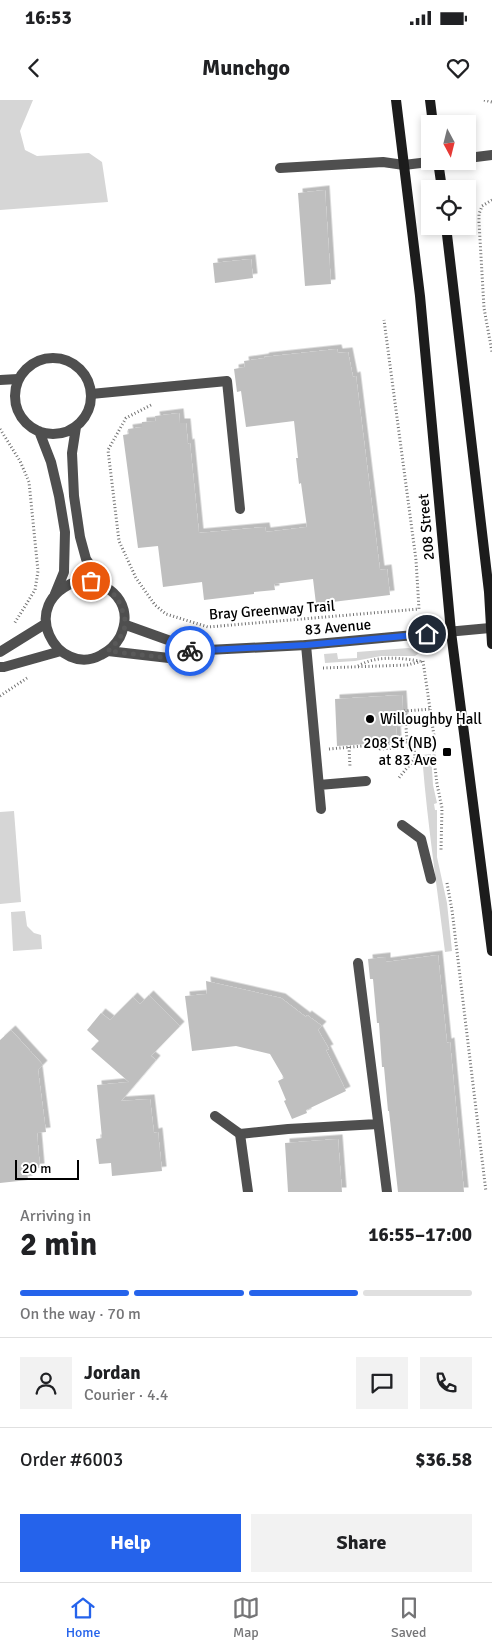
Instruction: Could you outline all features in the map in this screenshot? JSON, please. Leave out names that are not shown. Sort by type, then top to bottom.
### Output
[{"type":"main road","name":"208 Street","points":[[396,100],[421,306],[451,632],[492,951]]},
{"type":"main road","points":[[430,100],[432,115]]},
{"type":"main road","points":[[447,235],[489,592],[492,644]]},
{"type":"street","points":[[476,157],[492,154]]},
{"type":"street","points":[[280,168],[383,162],[404,165],[421,163]]},
{"type":"street","points":[[48,357],[61,358],[73,362],[89,381],[91,394],[90,406],[84,418],[76,427],[52,434],[39,431],[28,425],[20,415],[15,403],[18,378],[26,368],[36,361],[48,357]]},
{"type":"street","points":[[0,380],[18,378]]},
{"type":"street","points":[[91,394],[226,381],[240,509]]},
{"type":"street","points":[[39,431],[52,466],[65,532],[64,572],[48,606],[45,624],[52,642],[61,651],[72,657],[85,659],[97,657],[108,651],[117,642],[126,625],[121,605],[114,593],[104,585],[86,559],[80,537],[74,496],[72,453],[76,427]]},
{"type":"street","points":[[55,594],[65,585],[78,581],[91,581],[104,585]]},
{"type":"street","points":[[0,652],[45,624]]},
{"type":"street","points":[[126,625],[178,644],[188,651]]},
{"type":"street","name":"83 Avenue","points":[[108,651],[169,658],[188,651],[306,645],[490,628]]},
{"type":"street","points":[[306,645],[321,809]]},
{"type":"street","points":[[0,667],[61,651]]},
{"type":"street","points":[[318,785],[366,781]]},
{"type":"street","points":[[402,825],[421,839],[430,867],[431,879]]},
{"type":"street","points":[[358,963],[387,1192]]},
{"type":"street","points":[[215,1116],[240,1134],[288,1129],[378,1124]]},
{"type":"street","points":[[240,1134],[248,1192]]},
{"type":"path","points":[[484,100],[492,102]]},
{"type":"path","points":[[492,200],[482,206],[479,214],[481,278],[492,352]]},
{"type":"path","name":"Bray Greenway Trail","points":[[126,418],[108,450],[119,541],[136,578],[155,605],[166,614],[208,627],[418,609],[416,560],[384,320]]},
{"type":"path","points":[[0,429],[20,461],[29,482],[38,571],[34,590],[13,625],[7,628]]},
{"type":"path","points":[[357,666],[364,662],[386,658],[423,661]]},
{"type":"path","points":[[309,669],[357,666],[366,668],[407,665],[423,661]]},
{"type":"path","points":[[423,661],[431,709],[437,784],[442,808],[441,858]]},
{"type":"path","points":[[0,696],[34,673]]},
{"type":"path","points":[[326,740],[327,749],[407,742],[404,711],[431,709]]},
{"type":"path","points":[[379,745],[380,749],[414,747],[415,758],[398,779]]},
{"type":"path","points":[[349,747],[351,772]]},
{"type":"path","points":[[445,875],[452,910],[486,1192]]},
{"type":"shaded area","points":[[0,100],[33,100],[20,131],[25,150],[37,156],[89,153],[102,162],[108,202],[0,210]]},
{"type":"shaded area","points":[[408,648],[422,651],[415,656],[381,656],[355,661],[325,663],[324,654],[337,653],[338,659],[357,658],[357,652]]},
{"type":"shaded area","points":[[431,754],[433,785],[437,803],[434,804],[435,810],[437,810],[437,857],[447,903],[452,951],[445,952],[429,829],[422,755]]},
{"type":"shaded area","points":[[14,811],[21,902],[0,904],[0,812]]},
{"type":"shaded area","points":[[25,911],[27,926],[34,933],[41,935],[42,949],[13,951],[11,912]]},
{"type":"building","points":[[325,190],[331,284],[305,286],[298,193]]},
{"type":"building","points":[[251,259],[253,278],[215,283],[213,263]]},
{"type":"building","points":[[337,349],[338,353],[348,352],[353,377],[356,376],[380,570],[387,569],[390,595],[316,604],[313,579],[274,584],[275,590],[204,600],[202,582],[163,587],[158,546],[138,548],[123,435],[129,434],[128,429],[142,427],[142,422],[156,421],[155,416],[179,413],[180,423],[186,423],[188,444],[190,443],[199,533],[265,527],[266,532],[307,527],[301,483],[299,484],[294,421],[246,427],[241,391],[237,392],[234,369],[245,367],[244,361],[264,357]]},
{"type":"building","name":"Willoughby Hall","points":[[402,695],[404,726],[396,727],[397,742],[337,746],[335,699]]},
{"type":"building","points":[[438,955],[447,1043],[450,1042],[464,1192],[398,1192],[384,1067],[382,1067],[379,1023],[377,1023],[373,979],[370,979],[368,959],[386,957],[386,962]]},
{"type":"building","points":[[206,981],[281,998],[306,1017],[307,1015],[322,1026],[318,1030],[329,1049],[326,1050],[346,1091],[306,1110],[307,1113],[292,1119],[278,1081],[284,1078],[270,1054],[236,1046],[192,1051],[185,996],[207,994]]},
{"type":"building","points":[[149,995],[180,1026],[151,1056],[156,1060],[121,1101],[150,1099],[154,1133],[158,1132],[162,1171],[112,1176],[111,1163],[99,1164],[96,1139],[102,1138],[97,1085],[129,1082],[91,1049],[99,1041],[87,1030],[101,1013],[110,1020],[133,997],[140,1004]]},
{"type":"building","points":[[11,1030],[43,1065],[38,1070],[46,1132],[37,1133],[40,1168],[27,1169],[28,1180],[0,1183],[0,1040]]},
{"type":"building","points":[[338,1139],[342,1192],[288,1192],[285,1143]]},
{"type":"way so far","points":[[91,581],[104,585],[114,593],[121,605],[126,625],[117,642],[108,651],[169,658],[190,651]]},
{"type":"place","name":"Willoughby Hall","points":[[370,719]]},
{"type":"place","name":"208 St (NB) at 83 Ave","points":[[447,752]]},
{"type":"route","points":[[190,651],[306,645],[427,634]]}]
